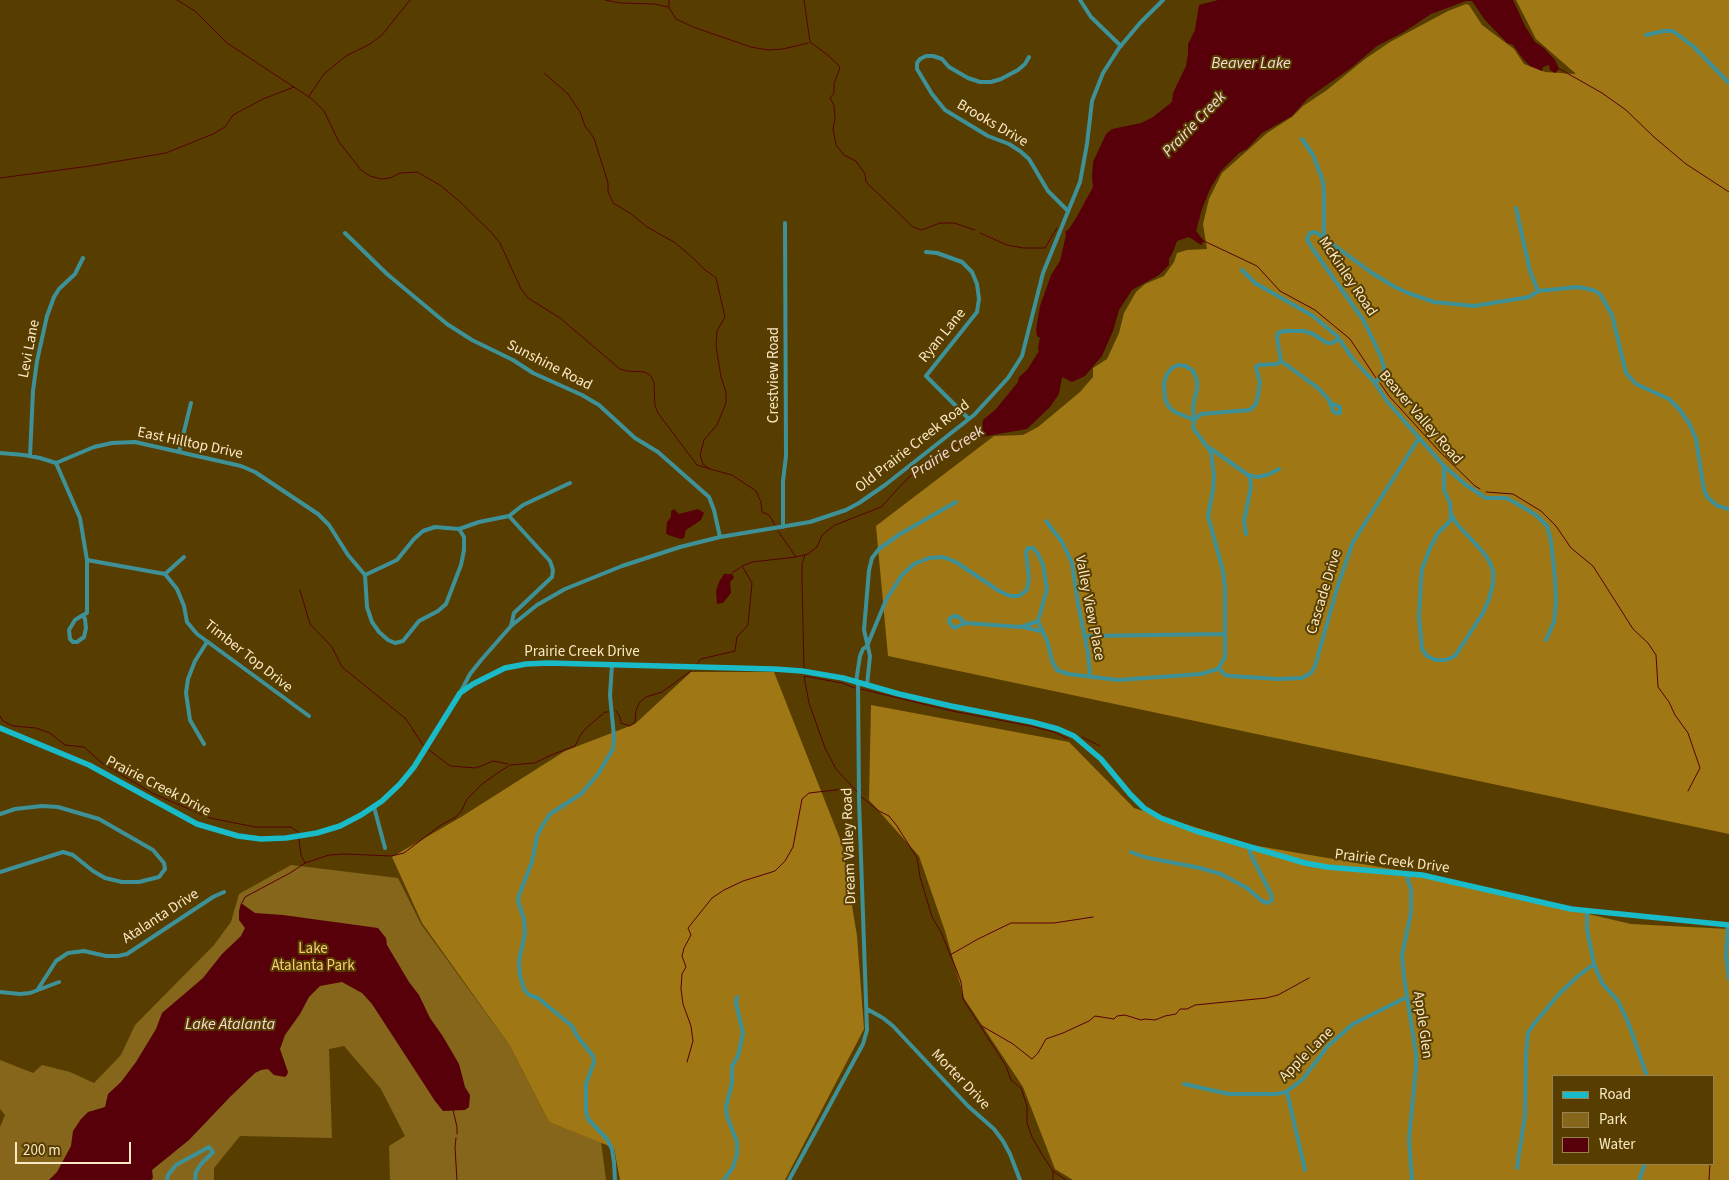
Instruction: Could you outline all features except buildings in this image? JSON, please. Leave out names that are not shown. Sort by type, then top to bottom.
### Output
[{"type":"main road","name":"Prairie Creek Drive","points":[[0,728],[89,765],[198,824],[238,836],[269,838],[317,833],[340,826],[374,807],[394,790],[414,767],[460,693],[473,684],[505,668],[526,664],[548,663],[783,669],[826,675],[934,702],[1032,722],[1058,730],[1074,736],[1101,758],[1130,794],[1144,808],[1161,818],[1178,825],[1305,863],[1447,880],[1561,907],[1729,925]]},
{"type":"street","points":[[1080,0],[1091,16],[1121,46]]},
{"type":"street","name":"Old Prairie Creek Road","points":[[460,693],[470,674],[511,626],[537,605],[565,589],[622,566],[680,547],[720,537],[783,527],[828,516],[859,503],[886,485],[969,419],[1008,378],[1022,356],[1043,273],[1080,182],[1095,91],[1103,72],[1140,23],[1163,0]]},
{"type":"street","points":[[1646,35],[1664,30],[1673,31],[1694,47],[1729,83]]},
{"type":"street","name":"Brooks Drive","points":[[1029,57],[1018,70],[991,82],[980,82],[968,78],[949,67],[942,59],[933,56],[926,56],[920,59],[917,69],[932,94],[945,110],[988,136],[1009,144],[1029,159],[1048,191],[1068,211]]},
{"type":"street","points":[[1302,139],[1313,155],[1322,181],[1324,194],[1324,237],[1350,258],[1389,284],[1408,294],[1434,302],[1460,306],[1480,305],[1530,297],[1538,291],[1578,287],[1593,290],[1600,294],[1612,315],[1626,373],[1636,384],[1669,399],[1679,409],[1689,423],[1696,439],[1703,481],[1708,498],[1718,506],[1729,509]]},
{"type":"street","points":[[1516,208],[1530,271],[1538,291]]},
{"type":"street","name":"Crestview Road","points":[[783,527],[783,480],[786,456],[785,223]]},
{"type":"street","name":"McKinley Road","points":[[1324,237],[1315,232],[1308,235],[1312,248],[1364,321],[1377,348],[1384,367],[1382,374],[1375,383]]},
{"type":"street","name":"Sunshine Road","points":[[346,233],[387,274],[453,328],[472,340],[513,360],[533,374],[582,395],[599,405],[635,438],[658,452],[709,497],[720,537]]},
{"type":"street","name":"Ryan Lane","points":[[926,252],[955,259],[967,267],[975,278],[979,306],[973,318],[926,376],[969,419]]},
{"type":"street","name":"Levi Lane","points":[[30,456],[33,391],[37,361],[47,316],[54,297],[59,289],[75,274],[83,258]]},
{"type":"street","name":"Beaver Valley Road","points":[[1242,270],[1255,283],[1313,316],[1339,339],[1375,383],[1386,400],[1419,438],[1444,466],[1466,485],[1486,498],[1506,498],[1514,502],[1536,515],[1547,526],[1551,540],[1556,602],[1554,622],[1546,640]]},
{"type":"street","points":[[1331,403],[1309,380],[1281,361],[1276,337],[1278,332],[1284,331],[1313,334],[1327,343],[1332,343],[1339,339]]},
{"type":"street","points":[[1194,420],[1201,414],[1250,410],[1256,404],[1260,382],[1256,367],[1258,365],[1277,364],[1281,361]]},
{"type":"street","points":[[1021,627],[1038,621],[1048,643],[1052,662],[1057,670],[1068,674],[1118,680],[1152,676],[1200,674],[1219,668],[1225,657],[1226,606],[1223,571],[1208,516],[1214,476],[1211,452],[1193,428],[1194,420],[1193,406],[1197,390],[1197,380],[1193,371],[1186,366],[1172,368],[1164,382],[1165,399],[1175,412],[1194,420]]},
{"type":"street","points":[[178,452],[191,402]]},
{"type":"street","name":"Cascade Drive","points":[[1219,668],[1225,675],[1278,679],[1302,678],[1311,673],[1315,666],[1338,584],[1353,542],[1419,438]]},
{"type":"street","name":"East Hilltop Drive","points":[[56,463],[94,447],[112,443],[135,442],[241,466],[255,472],[309,506],[329,525],[348,555],[365,575]]},
{"type":"street","points":[[1208,447],[1248,475],[1256,477],[1267,475],[1279,469]]},
{"type":"street","points":[[0,453],[30,456],[56,463],[80,518],[86,560],[87,612],[75,620],[69,630],[70,639],[73,642],[77,642],[84,637],[86,619],[83,615]]},
{"type":"street","points":[[1444,466],[1444,490],[1450,503],[1450,521],[1438,533],[1422,569],[1419,616],[1422,649],[1427,656],[1436,660],[1446,660],[1455,656],[1483,613],[1493,584],[1493,570],[1489,562],[1483,552],[1457,524],[1451,514]]},
{"type":"street","points":[[1246,534],[1244,521],[1251,487],[1248,475]]},
{"type":"street","points":[[459,529],[464,537],[464,550],[461,564],[446,604],[438,611],[419,621],[403,641],[395,643],[388,640],[372,622],[367,607],[365,575],[397,560],[423,531],[435,528],[459,529],[479,522],[509,516],[523,505],[570,483]]},
{"type":"street","points":[[867,685],[870,656],[864,630],[869,570],[872,558],[879,549],[900,534],[956,502]]},
{"type":"street","points":[[509,516],[550,561],[553,570],[552,577],[514,613],[511,626]]},
{"type":"street","name":"Valley View Place","points":[[1046,521],[1062,542],[1072,563],[1090,676]]},
{"type":"street","name":"Dream Valley Road","points":[[789,1180],[863,1044],[867,1030],[857,682],[860,656],[863,649],[867,646],[893,588],[902,575],[914,564],[929,558],[943,558],[956,562],[1010,596],[1019,596],[1027,590],[1029,578],[1026,552],[1028,548],[1033,548],[1043,565],[1047,589],[1038,621]]},
{"type":"street","points":[[86,560],[165,574],[184,557]]},
{"type":"street","name":"Timber Top Drive","points":[[165,574],[177,589],[184,606],[187,622],[197,634],[308,716]]},
{"type":"street","points":[[965,623],[1021,627],[1041,631]]},
{"type":"street","points":[[1085,636],[1225,634]]},
{"type":"street","points":[[204,744],[190,720],[186,693],[188,679],[195,661],[207,642]]},
{"type":"street","points":[[612,665],[610,695],[614,737],[613,749],[598,774],[581,794],[550,814],[544,823],[537,836],[532,862],[518,901],[524,919],[525,933],[519,961],[520,976],[524,989],[529,995],[538,998],[572,1026],[577,1036],[594,1056],[594,1062],[586,1084],[586,1111],[588,1120],[607,1139],[612,1149],[615,1180]]},
{"type":"street","points":[[0,814],[15,809],[42,806],[58,807],[99,819],[153,850],[164,863],[165,869],[159,877],[139,882],[122,882],[105,878],[73,855],[63,852],[0,872]]},
{"type":"street","points":[[374,807],[384,848]]},
{"type":"street","points":[[1131,852],[1144,858],[1211,871],[1238,883],[1262,901],[1268,903],[1272,900],[1272,894],[1251,855],[1249,847]]},
{"type":"street","name":"Apple Glen","points":[[1408,874],[1411,889],[1411,913],[1402,954],[1416,1054],[1416,1074],[1409,1139],[1412,1180]]},
{"type":"street","name":"Atalanta Drive","points":[[38,989],[56,962],[68,953],[84,951],[106,956],[127,954],[213,897],[224,892]]},
{"type":"street","points":[[1587,910],[1594,964],[1602,983],[1618,1001],[1628,1022],[1647,1075]]},
{"type":"street","points":[[1729,925],[1726,955],[1729,979]]},
{"type":"street","points":[[1518,1168],[1526,1115],[1528,1033],[1559,994],[1594,964]]},
{"type":"street","points":[[0,992],[30,993],[59,982]]},
{"type":"street","points":[[724,1180],[733,1167],[738,1154],[737,1142],[727,1116],[726,1107],[732,1083],[732,1066],[738,1056],[743,1033],[736,1003],[737,997]]},
{"type":"street","name":"Apple Lane","points":[[1184,1084],[1229,1094],[1276,1094],[1287,1092],[1302,1080],[1328,1046],[1353,1024],[1407,997]]},
{"type":"street","name":"Morter Drive","points":[[867,1009],[893,1026],[968,1106],[994,1129],[1010,1154],[1020,1180]]},
{"type":"street","points":[[1287,1092],[1305,1170]]},
{"type":"street","points":[[168,1180],[168,1175],[176,1165],[209,1147],[213,1152],[196,1172],[195,1180]]},
{"type":"street","points":[[1639,1180],[1644,1165]]},
{"type":"green space","name":"Lake Atalanta Park","points":[[291,865],[398,878],[421,924],[510,1046],[549,1122],[601,1142],[606,1180],[390,1180],[389,1146],[405,1136],[381,1089],[344,1046],[329,1049],[332,1138],[240,1136],[214,1168],[214,1180],[0,1180],[0,1127],[5,1115],[0,1109],[0,1060],[33,1073],[42,1065],[70,1072],[94,1083],[121,1055],[135,1025],[214,945],[231,922],[239,894]]},
{"type":"shaded area","points":[[1516,0],[1729,0],[1729,834],[888,656],[876,526],[994,436],[1023,435],[1038,427],[1080,392],[1093,377],[1093,368],[1107,359],[1119,333],[1124,313],[1136,292],[1145,284],[1164,276],[1174,262],[1177,253],[1187,250],[1207,249],[1203,224],[1209,199],[1222,173],[1267,133],[1292,117],[1303,106],[1390,42],[1448,11],[1466,4],[1469,5],[1482,25],[1514,49],[1524,64],[1545,72],[1576,74],[1536,39]]},
{"type":"shaded area","points":[[691,672],[774,672],[842,844],[857,936],[864,1029],[785,1180],[620,1180],[614,1148],[549,1122],[510,1046],[422,923],[392,857],[461,817],[565,751],[635,724]]},
{"type":"shaded area","points":[[871,705],[1069,742],[1134,808],[1252,845],[1409,872],[1631,924],[1729,929],[1729,1180],[1073,1180],[1055,1169],[1023,1087],[964,998],[945,931],[919,856],[869,800]]},
{"type":"water","name":"Beaver Lake","points":[[1218,0],[1513,0],[1535,42],[1544,48],[1555,60],[1559,69],[1555,73],[1550,70],[1549,65],[1543,67],[1542,71],[1530,66],[1513,45],[1507,43],[1485,20],[1472,1],[1466,1],[1431,14],[1404,32],[1377,46],[1351,68],[1308,98],[1292,116],[1262,133],[1247,149],[1239,153],[1221,171],[1210,189],[1196,231],[1204,241],[1201,245],[1189,237],[1177,241],[1169,259],[1169,265],[1159,275],[1132,290],[1119,310],[1113,331],[1102,356],[1085,376],[1072,382],[1062,377],[1059,394],[1050,407],[1027,429],[981,437],[983,420],[996,409],[1018,382],[1019,377],[1027,370],[1039,351],[1040,338],[1037,336],[1036,330],[1040,306],[1051,275],[1060,261],[1065,232],[1076,218],[1093,187],[1093,162],[1106,134],[1112,129],[1141,123],[1153,117],[1172,102],[1173,93],[1186,66],[1188,44],[1195,30],[1199,5]]},
{"type":"water","points":[[674,509],[679,514],[698,509],[704,513],[701,520],[686,530],[684,538],[681,539],[666,533],[667,522],[671,517],[671,511]]},
{"type":"water","points":[[724,574],[732,574],[734,578],[730,582],[731,593],[723,603],[717,604],[716,591]]},
{"type":"water","name":"Lake Atalanta","points":[[241,903],[255,913],[378,928],[386,938],[387,945],[459,1064],[465,1087],[470,1095],[469,1107],[465,1110],[443,1111],[372,1004],[362,993],[342,982],[320,986],[309,997],[285,1035],[280,1049],[288,1072],[287,1075],[285,1077],[274,1075],[268,1069],[255,1073],[189,1140],[152,1170],[153,1178],[151,1180],[49,1180],[57,1172],[71,1146],[73,1131],[81,1119],[88,1112],[105,1107],[108,1094],[121,1082],[136,1062],[156,1029],[162,1013],[203,978],[222,954],[241,936],[245,928],[239,920]]},
{"type":"waterway","points":[[177,0],[195,11],[227,43],[312,99],[324,111],[339,142],[361,170],[370,176],[381,179],[390,178],[400,173],[417,172],[440,185],[459,201],[500,243],[521,289],[528,298],[560,318],[620,369],[645,372],[651,376],[654,383],[655,406],[658,413],[697,465],[710,469]]},
{"type":"waterway","points":[[309,96],[324,74],[346,56],[370,44],[382,35],[410,0]]},
{"type":"waterway","points":[[605,0],[620,3],[655,4],[668,7]]},
{"type":"waterway","points":[[669,0],[669,8],[676,19],[693,27],[751,47],[768,50],[783,49],[808,43]]},
{"type":"waterway","points":[[804,0],[810,42],[840,67],[834,84],[834,93],[830,98],[834,105],[835,119],[833,129],[836,145],[844,155],[856,161],[865,174],[866,182],[913,227],[922,230],[940,223],[954,223],[975,230]]},
{"type":"waterway","points":[[1558,68],[1602,93],[1626,110],[1686,164],[1729,192]]},
{"type":"waterway","points":[[544,73],[568,94],[580,112],[585,126],[594,138],[613,203],[630,213],[647,227],[674,242],[716,278],[725,317],[717,331],[716,346],[721,377],[726,392],[726,403],[717,425],[704,440],[700,455],[703,464],[710,469],[732,475],[756,491],[761,502],[762,512],[769,515],[775,525]]},
{"type":"waterway","points":[[0,178],[90,166],[166,153],[213,134],[225,127],[233,115],[263,99],[294,87]]},
{"type":"waterway","points":[[980,233],[1007,245],[1023,248],[1045,248],[1057,228]]},
{"type":"waterway","points":[[1204,241],[1257,266],[1280,291],[1315,310],[1350,339],[1376,378]]},
{"type":"waterway","points":[[1380,383],[1389,396],[1439,451],[1480,489]]},
{"type":"waterway","name":"Prairie Creek","points":[[697,664],[701,659],[735,651],[737,637],[748,625],[752,583],[742,566],[752,562],[808,554],[817,547],[822,535],[835,525],[881,507],[908,478],[982,428]]},
{"type":"waterway","points":[[1486,492],[1513,494],[1541,511],[1556,526],[1571,548],[1593,566],[1633,629],[1648,643],[1656,655],[1658,687],[1688,733],[1700,768],[1688,791]]},
{"type":"waterway","points":[[778,531],[796,557]]},
{"type":"waterway","points":[[804,668],[802,564],[805,555]]},
{"type":"waterway","points":[[732,573],[741,567]]},
{"type":"waterway","points":[[300,590],[310,624],[332,647],[342,667],[406,719],[423,745]]},
{"type":"waterway","name":"Prairie Creek","points":[[616,711],[621,723],[630,726],[635,722],[639,703],[646,697],[662,692],[691,671]]},
{"type":"waterway","points":[[855,688],[842,683],[804,676],[809,703],[825,748],[836,769],[858,793]]},
{"type":"waterway","points":[[861,689],[952,711],[1030,726],[1054,732],[1068,739]]},
{"type":"waterway","name":"Prairie Creek","points":[[242,903],[245,897],[305,863],[329,855],[391,856],[404,853],[441,825],[456,817],[467,799],[482,784],[499,772],[510,765],[535,763],[575,746],[585,729],[605,712],[609,712]]},
{"type":"waterway","points":[[0,716],[3,721],[13,726],[36,728],[50,733],[65,745],[84,747],[103,764],[154,794],[210,818],[255,827],[291,827],[298,832]]},
{"type":"waterway","points":[[1082,737],[1100,746]]},
{"type":"waterway","points":[[429,750],[450,766],[476,768],[493,761],[508,764]]},
{"type":"waterway","points":[[687,1062],[693,1041],[681,989],[682,974],[686,967],[682,956],[691,935],[688,928],[712,898],[743,881],[775,871],[785,861],[793,847],[802,799],[809,793],[853,788]]},
{"type":"waterway","points":[[860,796],[879,811],[889,816],[917,858],[920,877],[932,917],[941,932],[957,971],[961,982],[963,999],[1006,1066],[1011,1080],[1021,1088],[1027,1106],[1027,1123],[1032,1137],[1053,1171],[1066,1180]]},
{"type":"waterway","points":[[299,839],[301,855],[305,863]]},
{"type":"waterway","points":[[950,955],[1011,923],[1054,923],[1093,917]]},
{"type":"waterway","points":[[982,1026],[1013,1044],[1032,1059],[1046,1039],[1089,1021],[1095,1016],[1114,1019],[1117,1016],[1125,1015],[1141,1020],[1155,1020],[1176,1014],[1180,1009],[1187,1009],[1195,1005],[1266,998],[1278,995],[1309,978]]},
{"type":"waterway","points":[[453,1110],[457,1134]]},
{"type":"waterway","points":[[456,1138],[457,1180]]},
{"type":"waterway","points":[[1709,1180],[1710,1165]]},
{"type":"waterway","points":[[1053,1171],[1053,1180]]}]
